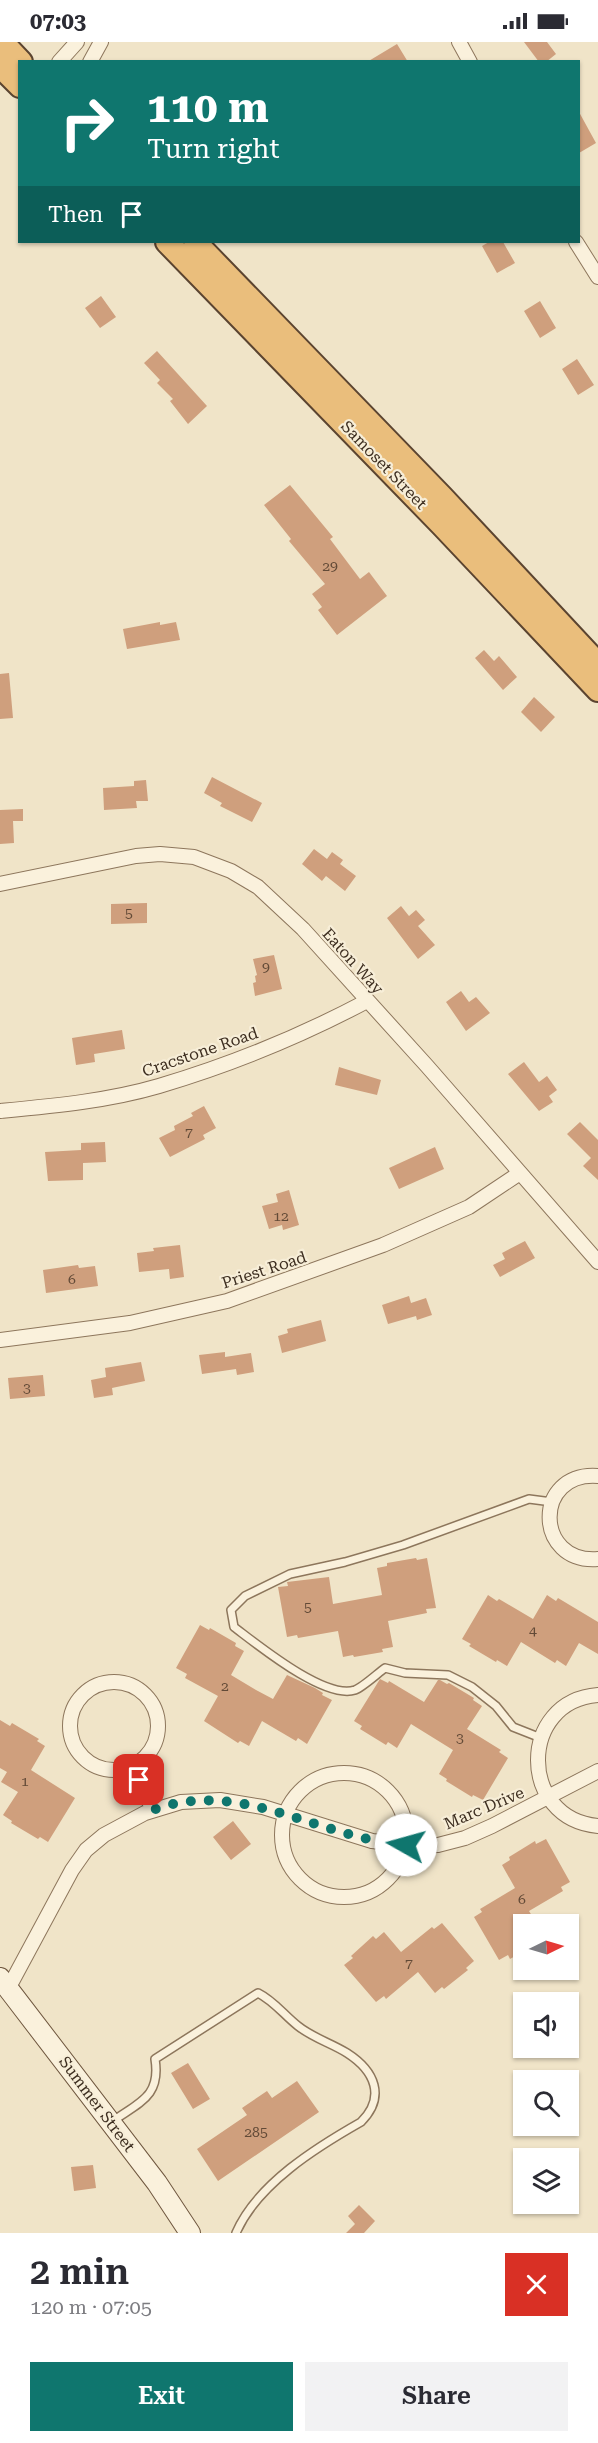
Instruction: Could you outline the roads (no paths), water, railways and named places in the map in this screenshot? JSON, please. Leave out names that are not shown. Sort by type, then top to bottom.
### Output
[{"type":"highway","points":[[2,42],[19,60]]},
{"type":"highway","points":[[0,66],[18,84]]},
{"type":"highway","name":"Samoset Street","points":[[168,243],[442,525],[598,690]]},
{"type":"highway","name":"Samoset Street","points":[[196,243],[442,497],[598,664]]},
{"type":"main road","name":"Summer Street","points":[[4,1984],[157,2183],[190,2233]]},
{"type":"street","points":[[61,60],[76,42]]},
{"type":"street","points":[[91,60],[101,42]]},
{"type":"street","points":[[459,42],[469,60]]},
{"type":"street","points":[[577,243],[598,277]]},
{"type":"street","name":"Eaton Way","points":[[0,884],[136,856],[160,854],[194,857],[231,871],[258,887],[303,929],[462,1105],[598,1262]]},
{"type":"street","name":"Cracstone Road","points":[[0,1112],[65,1105],[157,1087],[276,1044],[367,1002]]},
{"type":"street","name":"Priest Road","points":[[0,1340],[130,1323],[227,1300],[383,1245],[469,1207],[520,1173]]},
{"type":"street","points":[[598,1476],[570,1481],[552,1502],[549,1518],[556,1541],[575,1556],[598,1559]]},
{"type":"street","points":[[109,1682],[127,1684],[142,1692],[153,1706],[158,1723],[155,1741],[146,1756],[132,1766],[111,1770],[91,1763],[82,1756],[72,1738],[72,1716],[75,1706],[89,1690],[99,1685],[109,1682]]},
{"type":"street","points":[[598,1695],[574,1701],[560,1710],[548,1723],[541,1738],[537,1769],[548,1798],[559,1810],[573,1820],[598,1826]]},
{"type":"street","points":[[132,1766],[153,1810]]},
{"type":"street","name":"Marc Drive","points":[[4,1984],[86,1850],[124,1822],[153,1810],[181,1802],[220,1800],[263,1807],[363,1838],[406,1845],[438,1845],[465,1838],[598,1771]]},
{"type":"street","points":[[338,1772],[366,1776],[379,1783],[399,1803],[407,1831],[406,1845],[396,1870],[376,1889],[350,1897],[323,1893],[300,1878],[291,1868],[282,1842],[285,1815],[296,1796],[311,1782],[338,1772]]},
{"type":"lane","points":[[541,1738],[513,1726],[496,1706],[472,1687],[448,1675],[405,1673],[385,1668],[355,1690],[333,1689],[288,1667],[234,1627],[231,1610],[245,1596],[290,1574],[345,1562],[403,1545],[529,1500],[552,1502]]},
{"type":"lane","points":[[111,2122],[151,2095],[158,2074],[155,2059],[258,1993],[271,1999],[298,2026],[349,2054],[372,2079],[376,2093],[375,2105],[361,2122],[291,2167],[253,2206],[236,2233]]}]
